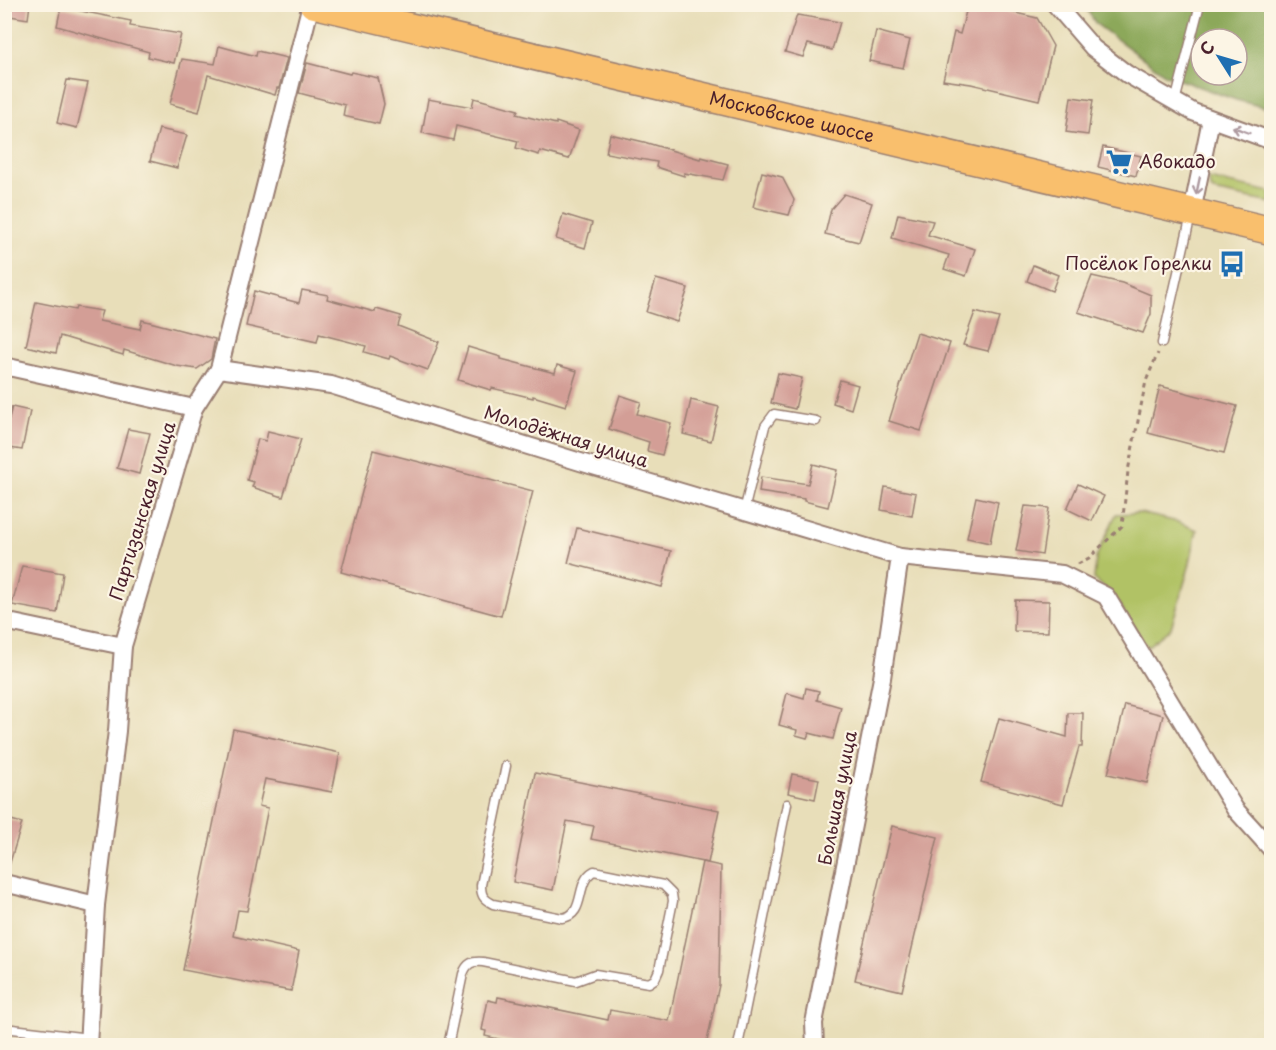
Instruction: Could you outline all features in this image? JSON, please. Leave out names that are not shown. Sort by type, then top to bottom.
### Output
[{"type":"main road","name":"Московское шоссе","points":[[312,4],[1272,231]]},
{"type":"street","name":"Партизанская улица","points":[[88,1042],[96,905],[117,731],[123,646],[194,408],[219,369],[312,4]]},
{"type":"street","points":[[1056,5],[1093,48],[1127,75],[1174,102],[1211,119],[1272,141]]},
{"type":"street","points":[[1192,212],[1211,119]]},
{"type":"street","points":[[4,366],[194,408]]},
{"type":"street","name":"Молодёжная улица","points":[[219,369],[330,385],[900,557],[1062,574]]},
{"type":"street","name":"Большая улица","points":[[815,1046],[814,1023],[882,678],[900,557]]},
{"type":"street","points":[[1062,574],[1106,596],[1235,809],[1272,850]]},
{"type":"street","points":[[4,621],[123,646]]},
{"type":"street","points":[[4,883],[96,905]]},
{"type":"lane","points":[[1174,102],[1200,4]]},
{"type":"lane","points":[[1162,343],[1192,212]]},
{"type":"lane","points":[[744,511],[765,426],[774,414],[816,421]]},
{"type":"lane","points":[[448,1046],[463,974],[467,965],[474,961],[576,981],[595,974],[642,984],[655,979],[659,970],[673,901],[672,894],[663,885],[594,871],[586,875],[582,883],[578,905],[575,912],[568,917],[493,904],[482,895],[481,885],[506,766]]},
{"type":"lane","points":[[738,1046],[787,804]]},
{"type":"lane","points":[[4,1028],[88,1042]]},
{"type":"path","points":[[1062,574],[1089,558],[1122,526],[1128,471],[1146,381],[1162,343]]},
{"type":"green space","points":[[1084,5],[1271,5],[1271,109],[1200,87],[1249,87],[1249,27],[1189,27],[1189,83],[1166,75],[1096,24]]},
{"type":"green space","points":[[1209,179],[1271,192],[1271,203],[1213,191]]},
{"type":"green space","points":[[1140,513],[1178,522],[1197,530],[1171,628],[1147,647],[1112,594],[1094,579],[1096,558],[1116,514]]},
{"type":"building","points":[[4,4],[30,4],[28,19],[4,15]]},
{"type":"building","points":[[968,4],[999,4],[998,9],[1037,18],[1053,46],[1039,100],[943,80],[954,32],[960,34]]},
{"type":"building","points":[[61,7],[131,21],[130,26],[181,34],[174,63],[148,57],[149,52],[57,26]]},
{"type":"building","points":[[797,15],[840,22],[832,50],[808,44],[803,57],[785,52]]},
{"type":"building","points":[[876,31],[910,40],[903,68],[869,61]]},
{"type":"building","points":[[219,46],[256,56],[257,51],[287,58],[275,95],[208,75],[199,112],[170,104],[182,59],[215,64]]},
{"type":"building","points":[[307,63],[350,74],[351,72],[378,78],[384,104],[379,124],[343,116],[345,105],[299,93]]},
{"type":"building","points":[[67,80],[88,83],[77,128],[57,123]]},
{"type":"building","points":[[1071,97],[1093,100],[1088,135],[1066,132]]},
{"type":"building","points":[[474,98],[518,110],[516,114],[556,124],[556,122],[579,130],[569,159],[540,151],[539,155],[516,148],[518,141],[456,126],[453,140],[422,133],[428,99],[472,107]]},
{"type":"building","points":[[159,129],[187,135],[177,168],[150,161]]},
{"type":"building","points":[[610,134],[700,159],[701,157],[728,164],[723,180],[684,173],[684,176],[656,167],[657,162],[606,153]]},
{"type":"building","name":"Авокадо","points":[[1103,147],[1141,156],[1136,176],[1098,167]]},
{"type":"building","points":[[762,172],[782,177],[794,200],[789,215],[753,207]]},
{"type":"building","points":[[844,194],[872,203],[859,242],[825,234],[831,209]]},
{"type":"building","points":[[563,214],[592,223],[585,248],[556,239]]},
{"type":"building","points":[[898,214],[933,221],[928,235],[975,249],[966,276],[944,269],[949,255],[892,238]]},
{"type":"building","points":[[1033,265],[1058,275],[1052,291],[1027,281]]},
{"type":"building","points":[[1092,276],[1122,283],[1151,295],[1151,314],[1143,333],[1078,312]]},
{"type":"building","points":[[656,279],[688,288],[677,322],[646,312]]},
{"type":"building","points":[[302,290],[328,295],[327,299],[375,312],[376,309],[401,316],[398,326],[439,342],[428,370],[390,356],[389,359],[364,352],[366,346],[319,334],[317,342],[246,326],[254,291],[299,303]]},
{"type":"building","points":[[36,302],[75,310],[76,307],[102,311],[99,321],[140,329],[142,320],[215,339],[211,359],[197,369],[177,366],[124,350],[123,355],[60,336],[56,353],[26,346]]},
{"type":"building","points":[[975,312],[999,318],[988,351],[963,345]]},
{"type":"building","points":[[917,333],[950,343],[921,431],[889,421]]},
{"type":"building","points":[[468,347],[501,357],[501,359],[555,373],[557,365],[577,371],[566,406],[533,396],[533,398],[492,388],[491,390],[458,380]]},
{"type":"building","points":[[778,373],[802,378],[795,409],[771,403]]},
{"type":"building","points":[[840,380],[858,385],[851,409],[833,403]]},
{"type":"building","points":[[1160,386],[1237,406],[1224,453],[1148,433]]},
{"type":"building","points":[[620,395],[641,402],[637,414],[671,423],[662,455],[647,451],[649,442],[609,429]]},
{"type":"building","points":[[691,400],[719,407],[711,441],[683,434]]},
{"type":"building","points":[[12,407],[30,411],[22,450],[4,447],[4,436]]},
{"type":"building","points":[[128,429],[150,433],[139,474],[117,468]]},
{"type":"building","points":[[268,431],[301,439],[283,497],[252,487],[254,482],[247,480],[258,439],[266,441]]},
{"type":"building","points":[[373,450],[533,491],[501,616],[341,572]]},
{"type":"building","points":[[813,464],[837,470],[828,507],[804,501],[804,499],[759,492],[761,477],[808,484]]},
{"type":"building","points":[[1078,484],[1104,496],[1092,521],[1067,509]]},
{"type":"building","points":[[885,487],[916,493],[912,516],[881,510]]},
{"type":"building","points":[[976,497],[998,502],[990,543],[967,538]]},
{"type":"building","points":[[1025,506],[1049,508],[1042,555],[1016,551]]},
{"type":"building","points":[[577,528],[671,551],[662,587],[568,563]]},
{"type":"building","points":[[22,566],[63,573],[57,613],[12,605]]},
{"type":"building","points":[[1015,600],[1049,601],[1048,632],[1014,631]]},
{"type":"building","points":[[806,688],[819,691],[817,700],[841,707],[833,739],[809,733],[807,738],[796,735],[797,730],[779,725],[787,693],[804,698]]},
{"type":"building","points":[[1125,705],[1163,715],[1147,783],[1108,774]]},
{"type":"building","points":[[1068,713],[1083,713],[1082,747],[1079,747],[1063,804],[981,782],[999,718],[1067,737]]},
{"type":"building","points":[[233,729],[340,753],[332,792],[265,779],[259,806],[268,808],[247,911],[238,910],[233,936],[299,951],[291,991],[183,970]]},
{"type":"building","points":[[535,773],[719,810],[708,863],[591,839],[594,826],[567,821],[553,890],[513,882]]},
{"type":"building","points":[[792,774],[819,779],[815,799],[788,793]]},
{"type":"building","points":[[4,818],[22,823],[8,869],[4,868]]},
{"type":"building","points":[[892,826],[938,837],[902,991],[855,980]]},
{"type":"building","points":[[702,862],[721,866],[719,985],[706,1046],[530,1046],[485,1036],[486,1031],[482,1030],[488,1000],[497,1002],[498,997],[608,1020],[610,1010],[669,1021]]},
{"type":"place","name":"Авокадо","points":[[1119,162]]},
{"type":"place","name":"Посёлок Горелки","points":[[1232,264]]}]
